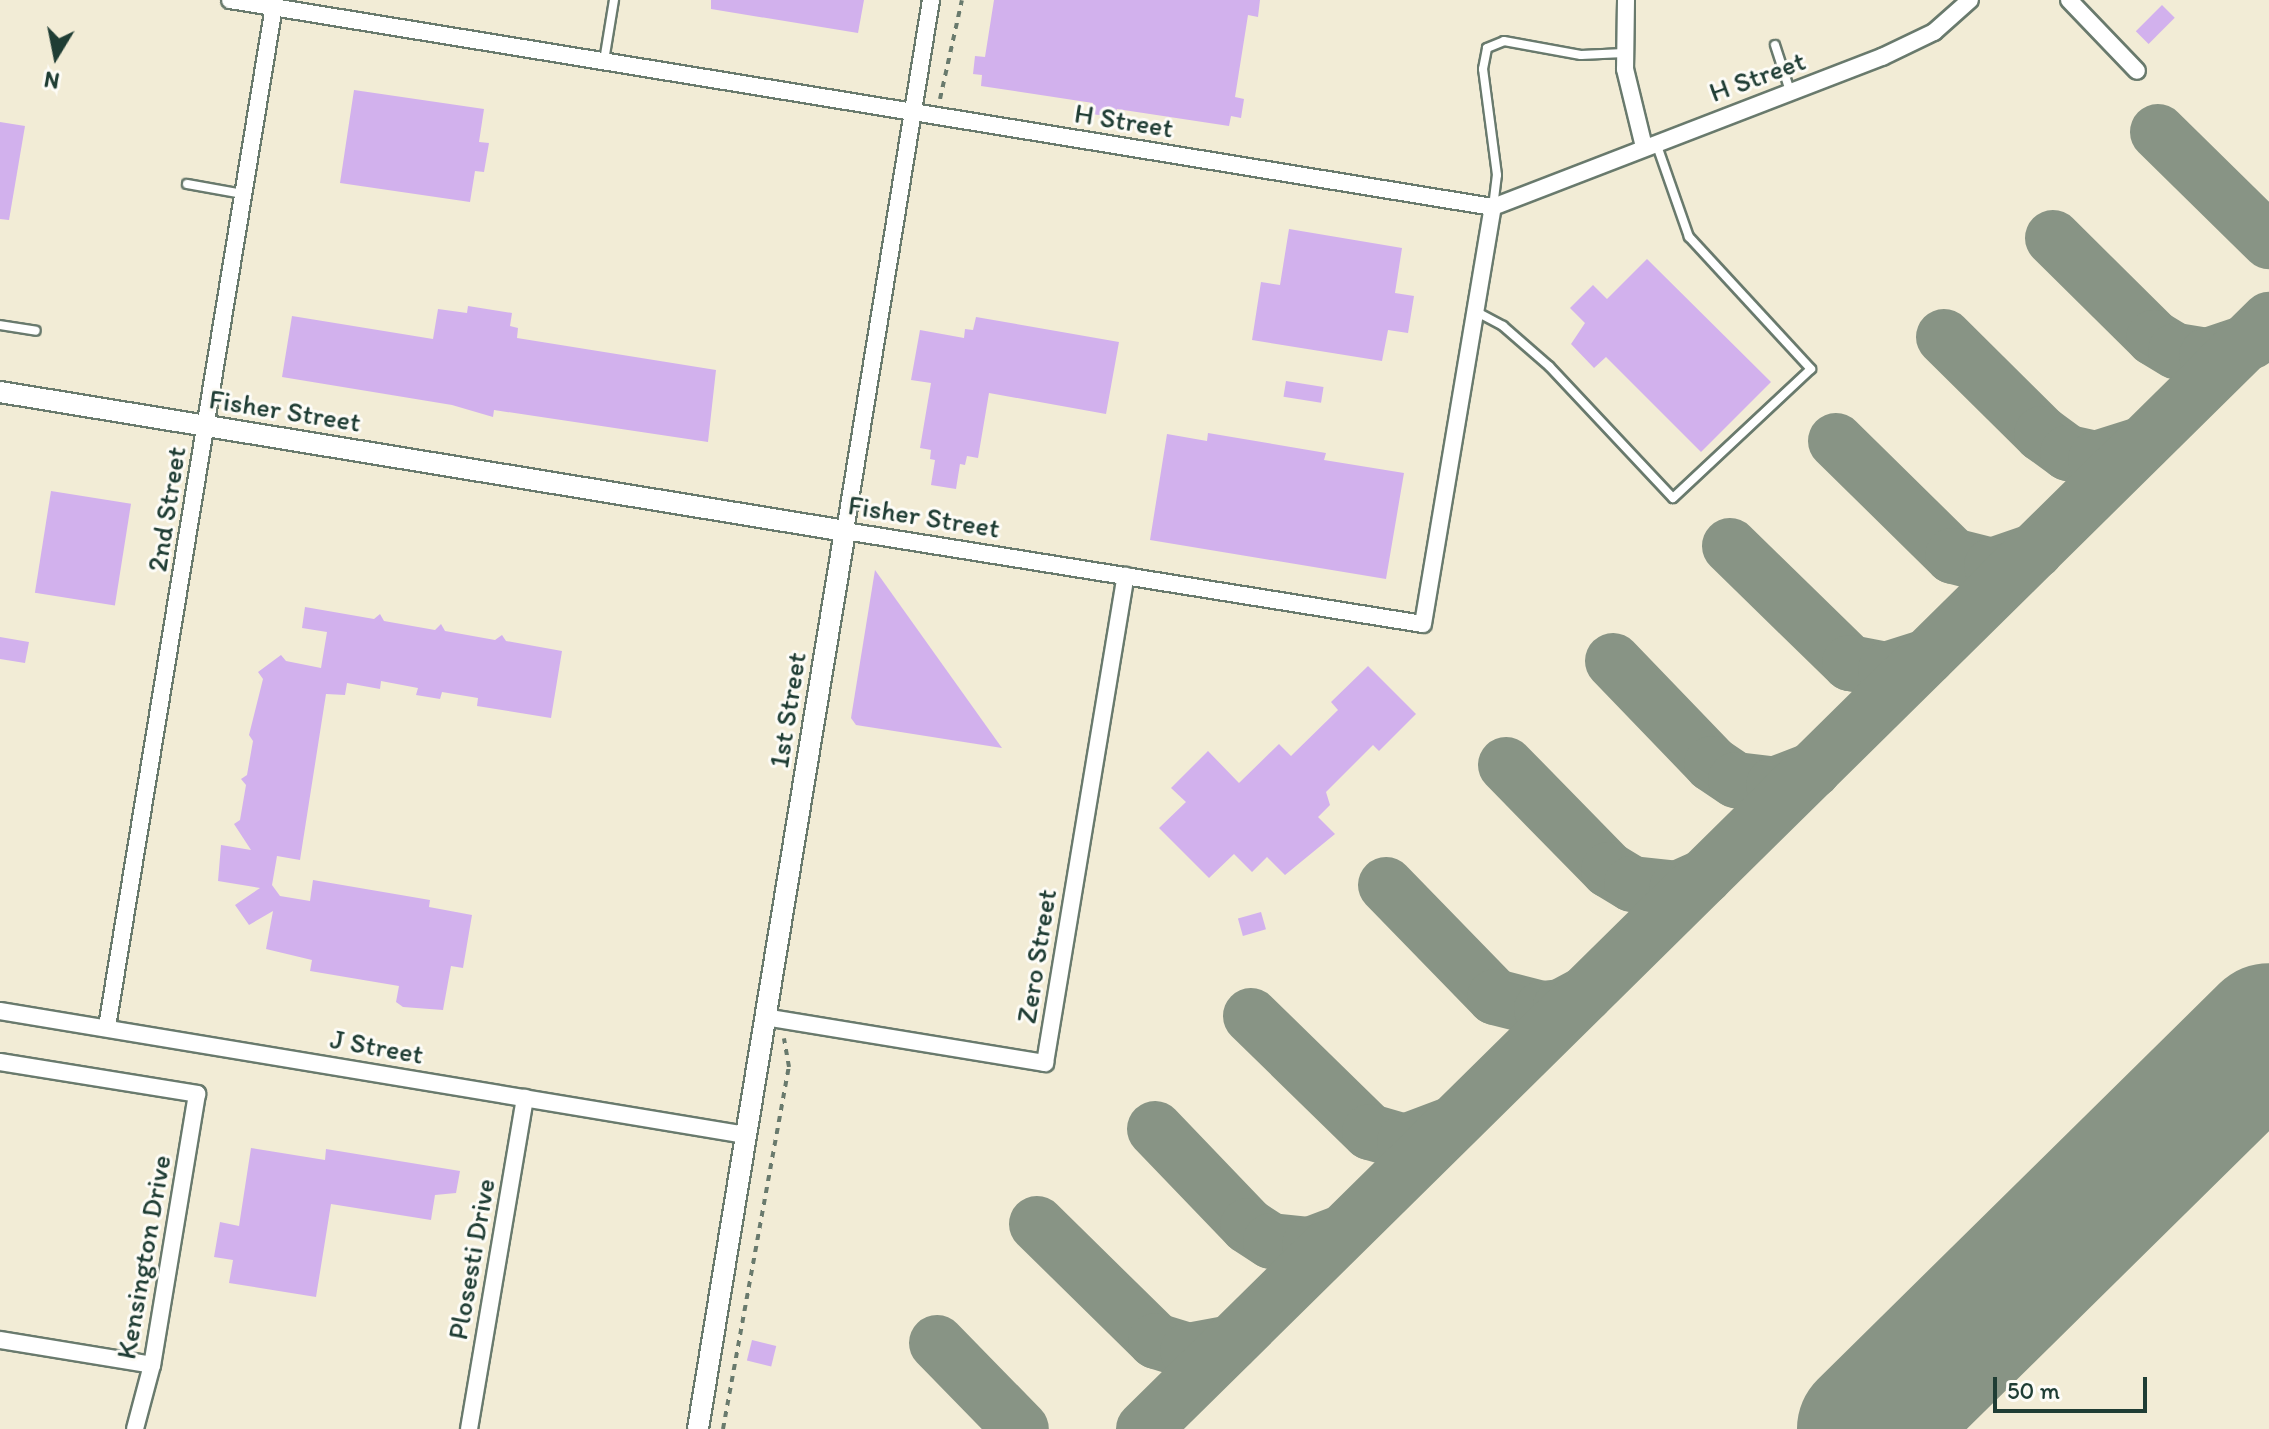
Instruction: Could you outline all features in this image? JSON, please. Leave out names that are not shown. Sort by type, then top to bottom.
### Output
[{"type":"street","name":"H Street","points":[[230,0],[275,4],[1493,207],[1934,32],[1970,0]]},
{"type":"street","name":"1st Street","points":[[698,1429],[931,0]]},
{"type":"street","points":[[1626,0],[1624,53],[1650,145]]},
{"type":"street","points":[[2069,0],[2137,71]]},
{"type":"street","name":"2nd Street","points":[[107,1027],[275,4]]},
{"type":"street","name":"Fisher Street","points":[[0,392],[1423,624],[1493,207]]},
{"type":"street","name":"Zero Street","points":[[764,1017],[1045,1063],[1126,576]]},
{"type":"street","name":"J Street","points":[[0,1011],[746,1135]]},
{"type":"street","name":"Kensington Drive","points":[[0,1062],[197,1094],[152,1365],[135,1429]]},
{"type":"street","name":"Plosesti Drive","points":[[469,1429],[525,1098]]},
{"type":"street","points":[[0,1340],[152,1365]]},
{"type":"lane","points":[[604,61],[614,0]]},
{"type":"lane","points":[[1493,207],[1497,175],[1483,69],[1487,48],[1504,41],[1581,55],[1624,53]]},
{"type":"lane","points":[[1775,45],[1790,91]]},
{"type":"lane","points":[[1475,311],[1503,326],[1549,366],[1673,498],[1811,369],[1689,237],[1650,145]]},
{"type":"lane","points":[[187,184],[244,194]]},
{"type":"lane","points":[[0,325],[36,331]]},
{"type":"path","points":[[936,115],[962,0]]},
{"type":"building","points":[[711,0],[864,0],[858,33],[711,9]]},
{"type":"building","points":[[994,0],[1260,0],[1258,17],[1248,15],[1235,97],[1244,99],[1241,118],[1231,116],[1229,126],[1117,109],[1115,117],[1091,114],[1093,103],[981,86],[982,75],[973,74],[975,56],[985,57]]},
{"type":"building","points":[[2162,5],[2175,18],[2149,44],[2136,31]]},
{"type":"building","points":[[354,90],[484,109],[479,142],[489,143],[484,172],[475,171],[470,202],[340,183]]},
{"type":"building","points":[[0,122],[25,126],[9,220],[0,219]]},
{"type":"building","points":[[1289,229],[1402,248],[1395,293],[1414,296],[1408,333],[1388,330],[1382,361],[1252,340],[1261,282],[1280,285]]},
{"type":"building","points":[[1647,259],[1771,382],[1701,452],[1606,357],[1594,368],[1571,344],[1585,323],[1570,308],[1593,285],[1607,299]]},
{"type":"building","points":[[468,306],[512,313],[510,326],[518,328],[517,338],[716,370],[708,442],[494,410],[493,417],[452,405],[282,377],[292,316],[433,339],[438,309],[467,313]]},
{"type":"building","points":[[976,317],[1119,342],[1106,414],[989,393],[978,458],[967,456],[965,465],[960,464],[956,489],[931,485],[935,460],[930,459],[931,450],[920,448],[931,383],[911,380],[920,330],[964,338],[965,329],[973,330]]},
{"type":"building","points":[[1286,381],[1324,387],[1321,403],[1283,397]]},
{"type":"building","points":[[1208,433],[1326,453],[1324,460],[1404,473],[1386,579],[1150,540],[1167,434],[1207,441]]},
{"type":"building","points":[[51,491],[131,504],[115,605],[35,593]]},
{"type":"building","points":[[875,570],[1002,748],[856,725],[851,718]]},
{"type":"building","points":[[305,607],[374,619],[380,614],[384,621],[435,630],[441,624],[445,631],[495,640],[502,635],[506,641],[562,651],[551,718],[477,706],[478,698],[442,692],[440,699],[416,695],[418,688],[381,681],[380,689],[347,683],[345,695],[326,694],[300,860],[277,856],[272,885],[280,896],[310,901],[313,880],[430,900],[429,907],[472,915],[463,968],[451,966],[443,1010],[403,1007],[396,1002],[399,986],[310,971],[312,960],[266,949],[273,911],[249,925],[235,905],[260,888],[218,881],[221,845],[251,850],[234,824],[240,820],[246,785],[241,779],[247,775],[253,741],[249,735],[263,679],[258,672],[281,655],[286,661],[321,668],[327,632],[302,628]]},
{"type":"building","points":[[0,637],[29,642],[25,663],[0,659]]},
{"type":"building","points":[[1368,666],[1416,714],[1379,751],[1373,745],[1326,792],[1330,805],[1318,817],[1335,834],[1285,875],[1267,857],[1252,872],[1234,854],[1209,878],[1159,828],[1186,802],[1171,788],[1208,751],[1239,783],[1279,744],[1291,756],[1338,710],[1331,702]]},
{"type":"building","points":[[1261,912],[1266,929],[1243,936],[1238,919]]},
{"type":"building","points":[[251,1148],[325,1160],[326,1149],[460,1171],[456,1193],[435,1195],[431,1220],[331,1204],[316,1297],[229,1283],[233,1260],[214,1257],[220,1222],[239,1226]]},
{"type":"building","points":[[752,1340],[776,1346],[771,1366],[747,1360]]},
{"type":"taxiway","points":[[2158,132],[2269,241]]},
{"type":"taxiway","points":[[2053,238],[2154,338],[2176,351],[2207,356],[2252,341]]},
{"type":"taxiway","points":[[1144,1429],[2269,320]]},
{"type":"taxiway","points":[[1944,337],[2042,434],[2068,453],[2096,459],[2143,444]]},
{"type":"taxiway","points":[[1836,441],[1953,556],[1992,566],[2035,551]]},
{"type":"taxiway","points":[[1730,546],[1850,663],[1886,670],[1927,657]]},
{"type":"taxiway","points":[[1613,661],[1712,764],[1736,780],[1774,785],[1813,770]]},
{"type":"taxiway","points":[[1506,765],[1609,870],[1632,884],[1677,889],[1704,877]]},
{"type":"taxiway","points":[[1386,885],[1495,997],[1542,1009],[1561,1007],[1585,994]]},
{"type":"taxiway","points":[[1251,1016],[1370,1132],[1405,1142],[1453,1124]]},
{"type":"taxiway","points":[[1155,1129],[1248,1226],[1271,1241],[1310,1245],[1342,1233]]},
{"type":"taxiway","points":[[1037,1224],[1156,1341],[1188,1351],[1231,1343]]},
{"type":"taxiway","points":[[937,1343],[1021,1429]]},
{"type":"runway","points":[[1867,1429],[2269,1033]]}]
